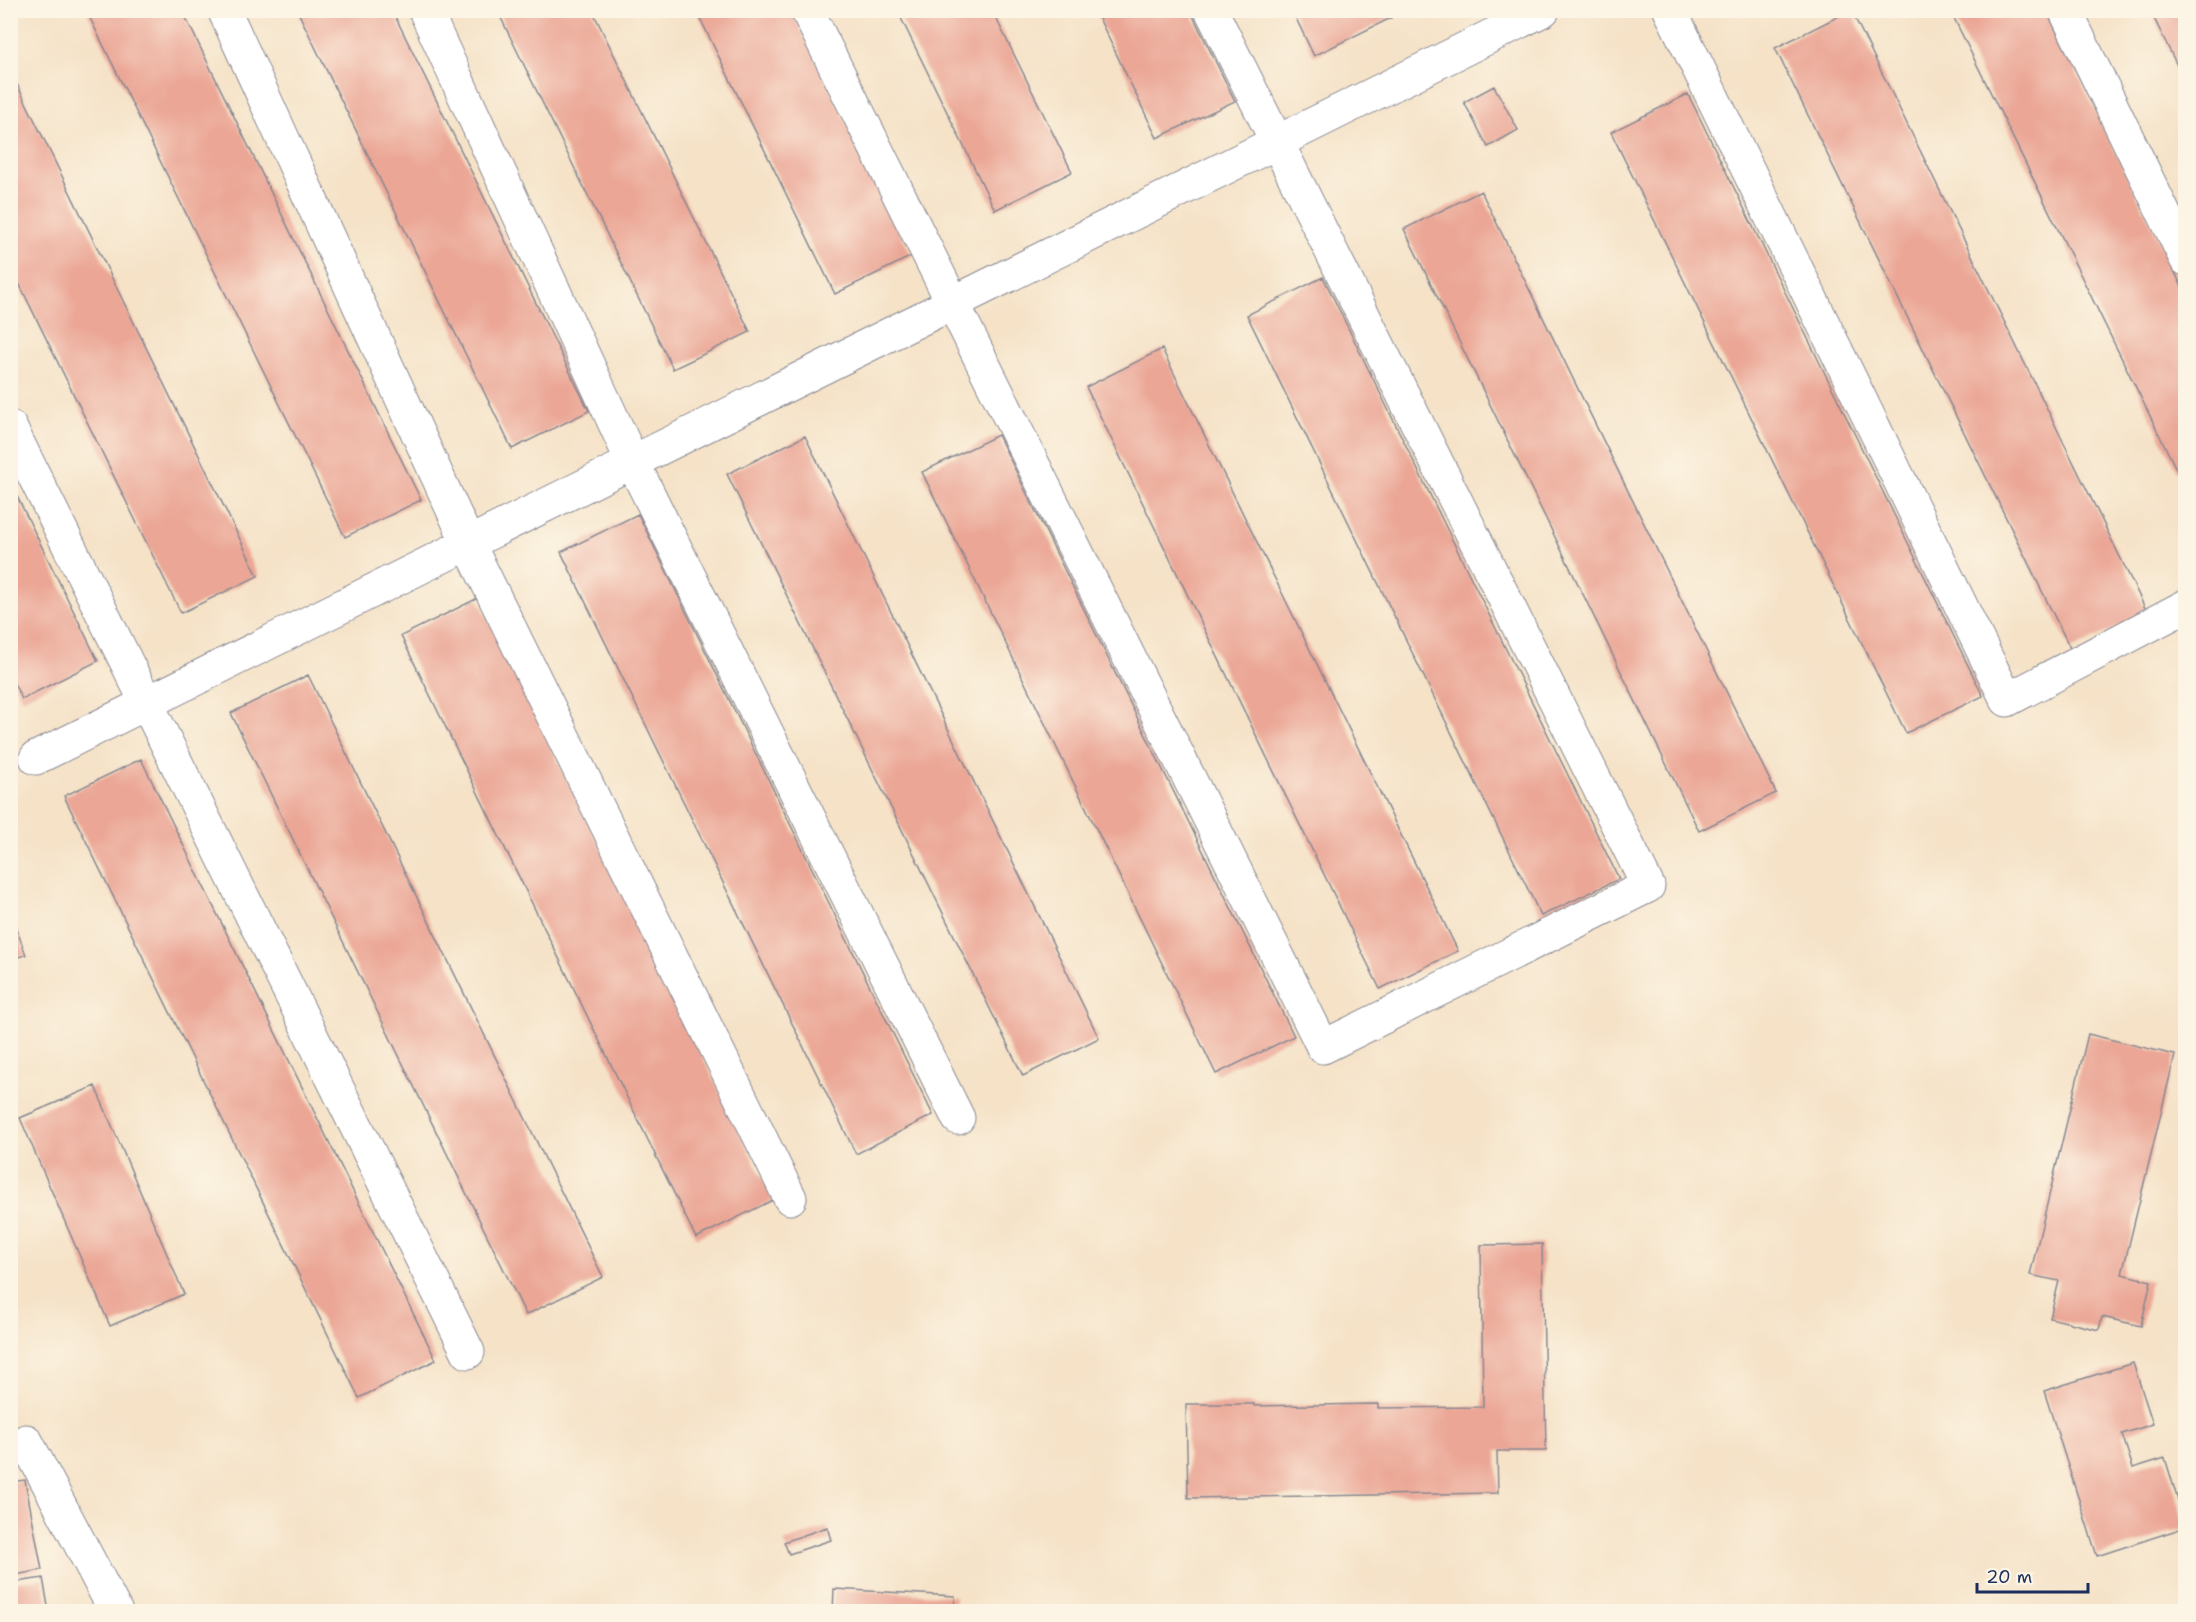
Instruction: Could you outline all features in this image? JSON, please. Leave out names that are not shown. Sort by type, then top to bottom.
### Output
[{"type":"lane","points":[[224,10],[468,543],[790,1198]]},
{"type":"lane","points":[[425,10],[632,462],[958,1118]]},
{"type":"lane","points":[[807,10],[1323,1047],[1648,885],[1211,10]]},
{"type":"lane","points":[[36,758],[1543,10]]},
{"type":"lane","points":[[1670,10],[2007,700],[2186,606]]},
{"type":"lane","points":[[2065,10],[2186,259]]},
{"type":"lane","points":[[10,427],[468,1352]]},
{"type":"lane","points":[[26,1441],[116,1611]]},
{"type":"building","points":[[86,10],[182,10],[421,500],[345,537]]},
{"type":"building","points":[[297,10],[392,10],[589,411],[512,449]]},
{"type":"building","points":[[497,10],[592,10],[750,332],[673,369]]},
{"type":"building","points":[[696,10],[791,10],[912,256],[835,294]]},
{"type":"building","points":[[897,10],[992,10],[1072,172],[995,210]]},
{"type":"building","points":[[1095,10],[1190,10],[1235,101],[1157,138]]},
{"type":"building","points":[[1292,10],[1387,10],[1391,18],[1314,56]]},
{"type":"building","points":[[1851,10],[2147,612],[2071,650],[1775,48]]},
{"type":"building","points":[[1950,10],[2046,10],[2186,295],[2186,489]]},
{"type":"building","points":[[2150,10],[2186,10],[2186,84]]},
{"type":"building","points":[[10,70],[258,576],[181,613],[10,265]]},
{"type":"building","points":[[1494,86],[1518,130],[1488,147],[1464,102]]},
{"type":"building","points":[[1688,94],[1983,696],[1906,733],[1611,132]]},
{"type":"building","points":[[1481,191],[1776,793],[1699,831],[1404,229]]},
{"type":"building","points":[[1323,277],[1619,879],[1541,916],[1247,315]]},
{"type":"building","points":[[1162,349],[1458,951],[1380,989],[1086,387]]},
{"type":"building","points":[[998,435],[1294,1036],[1216,1074],[922,472]]},
{"type":"building","points":[[805,436],[1099,1038],[1023,1076],[727,474]]},
{"type":"building","points":[[10,482],[98,661],[22,699],[10,676]]},
{"type":"building","points":[[638,514],[933,1115],[856,1154],[561,552]]},
{"type":"building","points":[[478,598],[773,1200],[696,1238],[401,636]]},
{"type":"building","points":[[308,675],[603,1277],[526,1315],[231,713]]},
{"type":"building","points":[[141,759],[436,1360],[359,1398],[64,796]]},
{"type":"building","points":[[10,911],[26,955],[10,959]]},
{"type":"building","points":[[2088,1034],[2175,1055],[2122,1274],[2151,1281],[2141,1326],[2102,1317],[2099,1330],[2050,1318],[2059,1281],[2030,1275]]},
{"type":"building","points":[[95,1086],[184,1294],[110,1326],[20,1118]]},
{"type":"building","points":[[1542,1244],[1546,1451],[1497,1451],[1498,1493],[1188,1498],[1186,1404],[1254,1404],[1254,1406],[1378,1404],[1378,1408],[1483,1407],[1481,1245]]},
{"type":"building","points":[[2133,1363],[2153,1424],[2122,1434],[2133,1468],[2165,1458],[2186,1527],[2097,1556],[2044,1391]]},
{"type":"building","points":[[25,1480],[42,1570],[10,1576],[10,1482]]},
{"type":"building","points":[[827,1527],[831,1540],[789,1554],[784,1542]]},
{"type":"building","points":[[43,1578],[49,1612],[10,1612],[10,1583]]},
{"type":"building","points":[[834,1589],[955,1596],[954,1612],[833,1612]]}]
